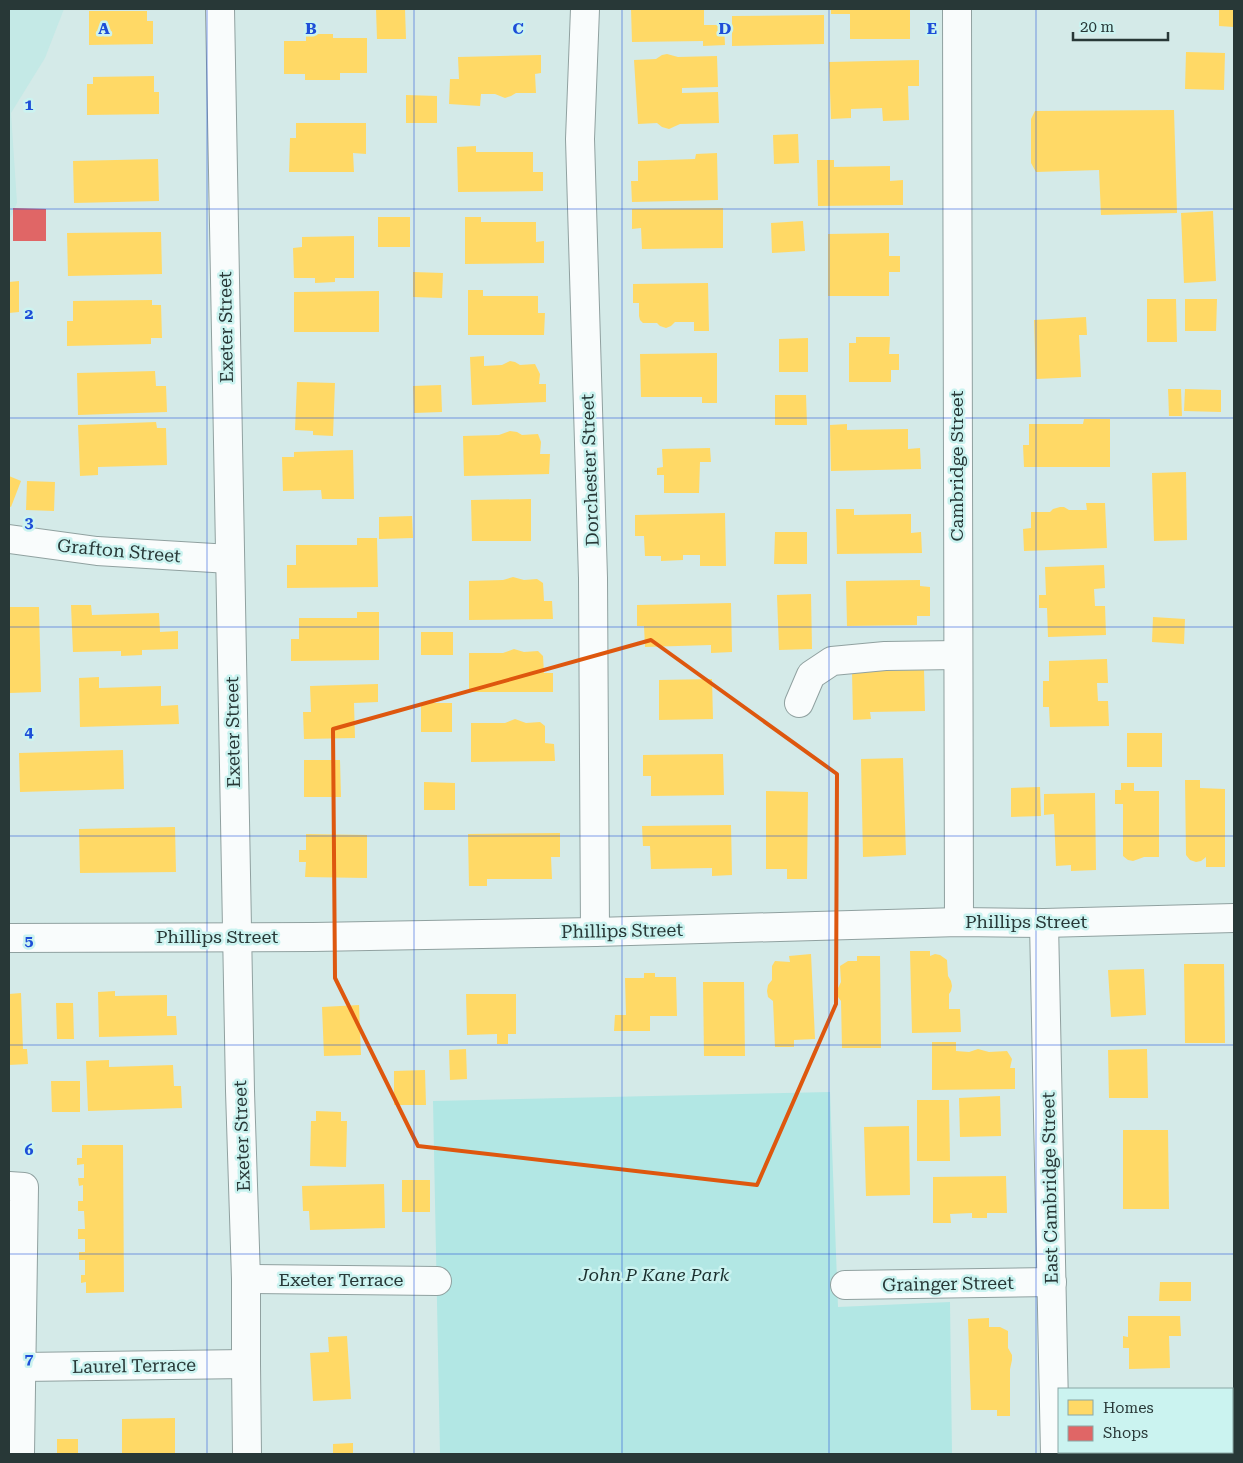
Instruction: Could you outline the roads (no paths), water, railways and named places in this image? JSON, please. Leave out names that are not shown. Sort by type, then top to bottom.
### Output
[{"type":"street","name":"Exeter Street","points":[[220,9],[248,1454]]},
{"type":"street","name":"Dorchester Street","points":[[585,9],[580,139],[593,578],[595,932]]},
{"type":"street","name":"Cambridge Street","points":[[957,9],[959,922]]},
{"type":"street","name":"Grafton Street","points":[[9,539],[97,551],[230,560]]},
{"type":"street","points":[[799,703],[811,675],[832,661],[884,656],[958,656]]},
{"type":"street","name":"Phillips Street","points":[[9,938],[237,938],[595,932],[959,922],[1044,923],[1234,918]]},
{"type":"street","name":"East Cambridge Street","points":[[1044,923],[1055,1454]]},
{"type":"street","points":[[9,1186],[24,1187],[20,1454]]},
{"type":"street","name":"Exeter Terrace","points":[[246,1279],[437,1281]]},
{"type":"street","name":"Grainger Street","points":[[845,1285],[1052,1282]]},
{"type":"street","name":"Laurel Terrace","points":[[22,1367],[246,1364]]},
{"type":"park label","name":"John P Kane Park","points":[[654,1275]]}]
